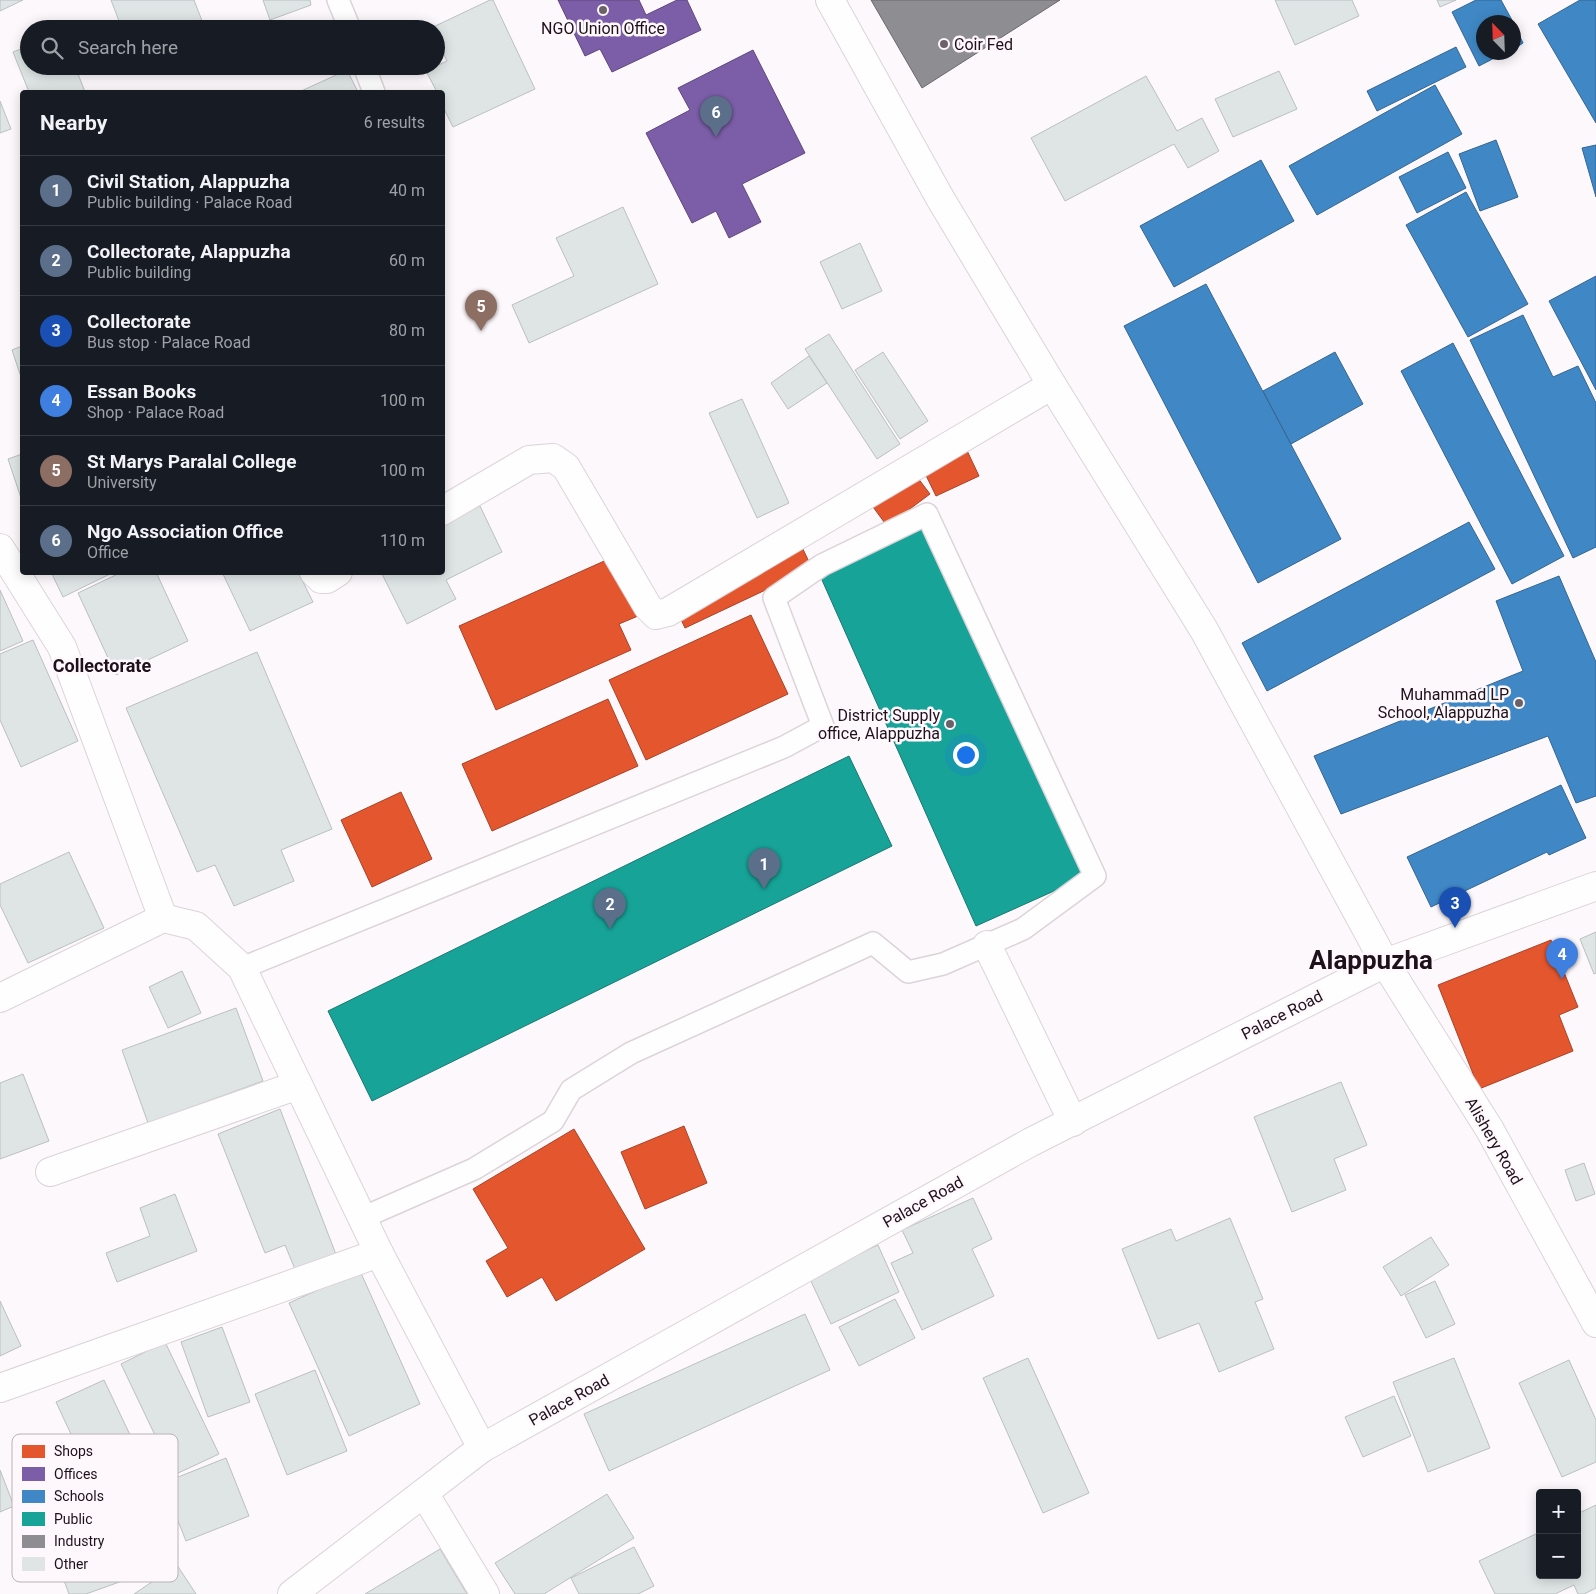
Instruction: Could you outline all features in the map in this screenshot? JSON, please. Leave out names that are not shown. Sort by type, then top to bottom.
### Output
[{"type":"main road","name":"Alishery Road","points":[[830,0],[940,198],[1052,385],[1204,630],[1385,963],[1490,1130],[1596,1323]]},
{"type":"main road","points":[[445,509],[529,460],[553,458],[566,467],[648,607],[656,615],[677,607],[1052,385]]},
{"type":"main road","points":[[7,553],[62,647],[163,918]]},
{"type":"main road","points":[[317,575],[321,580],[328,579],[334,575]]},
{"type":"main road","name":"Palace Road","points":[[292,1594],[482,1448],[1031,1142],[1385,963],[1596,886]]},
{"type":"main road","points":[[0,998],[163,918],[196,926],[242,968],[379,1253],[482,1448]]},
{"type":"main road","points":[[987,945],[1073,1122]]},
{"type":"main road","points":[[50,1172],[298,1085]]},
{"type":"main road","points":[[0,1388],[379,1253]]},
{"type":"main road","points":[[424,1492],[485,1594]]},
{"type":"lane","points":[[338,0],[346,20]]},
{"type":"lane","points":[[367,75],[373,90]]},
{"type":"lane","points":[[242,968],[784,747],[823,726],[774,598],[822,565],[928,514],[1095,876],[1024,929],[943,964],[908,972],[873,943],[631,1052],[570,1090],[553,1121],[545,1126],[474,1168],[362,1218]]},
{"type":"building: Shops","points":[[963,442],[979,476],[936,496],[920,463]]},
{"type":"building: Shops","points":[[911,469],[930,494],[887,526],[868,500]]},
{"type":"building: Shops","points":[[798,539],[812,568],[685,628],[671,598]]},
{"type":"building: Shops","points":[[611,558],[638,616],[619,624],[631,650],[496,710],[459,626]]},
{"type":"building: Shops","points":[[751,615],[788,694],[646,760],[609,680]]},
{"type":"building: Shops","points":[[608,699],[638,766],[492,831],[462,764]]},
{"type":"building: Shops","points":[[401,792],[432,859],[372,887],[341,820]]},
{"type":"building: Shops","points":[[1551,940],[1578,1007],[1559,1015],[1573,1051],[1479,1089],[1438,985]]},
{"type":"building: Shops","points":[[684,1126],[707,1183],[645,1209],[621,1152]]},
{"type":"building: Shops","points":[[574,1129],[645,1249],[556,1301],[542,1277],[507,1297],[486,1261],[508,1248],[473,1189]]},
{"type":"building: Offices","points":[[558,0],[639,0],[646,15],[677,0],[687,0],[701,30],[612,72],[600,49],[585,56]]},
{"type":"building: Offices","points":[[753,50],[805,153],[742,184],[761,222],[729,238],[716,211],[692,223],[646,133],[690,110],[678,88]]},
{"type":"building: Schools","points":[[1476,0],[1501,0],[1509,15],[1476,15],[1476,60],[1452,12]]},
{"type":"building: Schools","points":[[1580,0],[1596,0],[1596,123],[1538,24]]},
{"type":"building: Schools","points":[[1456,47],[1466,67],[1377,111],[1367,91]]},
{"type":"building: Schools","points":[[1476,60],[1491,60],[1479,66]]},
{"type":"building: Schools","points":[[1435,85],[1462,134],[1317,215],[1289,166]]},
{"type":"building: Schools","points":[[1496,140],[1518,197],[1480,211],[1459,154]]},
{"type":"building: Schools","points":[[1596,145],[1596,197],[1582,148]]},
{"type":"building: Schools","points":[[1448,152],[1466,188],[1417,213],[1399,177]]},
{"type":"building: Schools","points":[[1261,160],[1294,221],[1174,287],[1140,226]]},
{"type":"building: Schools","points":[[1466,192],[1528,304],[1468,337],[1406,225]]},
{"type":"building: Schools","points":[[1596,276],[1596,390],[1549,301]]},
{"type":"building: Schools","points":[[1206,284],[1341,539],[1258,583],[1124,326]]},
{"type":"building: Schools","points":[[1523,315],[1553,377],[1578,366],[1596,403],[1596,547],[1573,558],[1470,340]]},
{"type":"building: Schools","points":[[1453,343],[1564,556],[1512,584],[1401,371]]},
{"type":"building: Schools","points":[[1335,352],[1363,404],[1291,444],[1263,391]]},
{"type":"building: Schools","points":[[1469,522],[1495,569],[1267,691],[1242,643]]},
{"type":"building: Schools","name":"Muhammad LP School, Alappuzha","points":[[1559,576],[1596,662],[1596,796],[1576,803],[1548,736],[1341,814],[1314,756],[1523,671],[1496,601]]},
{"type":"building: Schools","points":[[1561,785],[1586,838],[1549,855],[1547,852],[1431,907],[1407,857]]},
{"type":"building: Public","name":"District Supply office, Alappuzha","points":[[925,524],[1083,878],[976,926],[818,571]]},
{"type":"building: Public","points":[[849,756],[892,846],[372,1101],[328,1011]]},
{"type":"building: Industry","name":"Coir Fed","points":[[871,0],[1060,0],[922,88]]},
{"type":"building: Other","points":[[0,0],[23,0],[0,11]]},
{"type":"building: Other","points":[[111,0],[194,0],[202,20],[119,20]]},
{"type":"building: Other","points":[[263,0],[310,0],[311,5],[270,20]]},
{"type":"building: Other","points":[[493,0],[535,89],[453,127],[445,111],[445,90],[436,90],[428,75],[445,75],[445,62],[447,61],[445,57],[445,21]]},
{"type":"building: Other","points":[[1275,0],[1352,0],[1359,16],[1295,45]]},
{"type":"building: Other","points":[[1437,0],[1456,0],[1440,7]]},
{"type":"building: Other","points":[[20,49],[20,70],[13,52]]},
{"type":"building: Other","points":[[1279,71],[1297,109],[1233,137],[1215,99]]},
{"type":"building: Other","points":[[22,75],[78,75],[84,90],[28,90]]},
{"type":"building: Other","points":[[336,75],[350,75],[357,90],[303,90]]},
{"type":"building: Other","points":[[1146,76],[1177,131],[1202,118],[1219,151],[1188,168],[1174,144],[1065,201],[1031,138]]},
{"type":"building: Other","points":[[0,101],[11,129],[0,133]]},
{"type":"building: Other","points":[[623,207],[658,284],[529,343],[512,305],[574,276],[556,238]]},
{"type":"building: Other","points":[[860,243],[882,291],[842,309],[820,262]]},
{"type":"building: Other","points":[[829,334],[900,444],[877,459],[805,349]]},
{"type":"building: Other","points":[[20,347],[20,374],[12,350]]},
{"type":"building: Other","points":[[883,352],[928,421],[900,439],[855,370]]},
{"type":"building: Other","points":[[809,356],[827,383],[788,409],[771,383]]},
{"type":"building: Other","points":[[742,399],[789,503],[757,518],[709,413]]},
{"type":"building: Other","points":[[20,455],[20,495],[8,459]]},
{"type":"building: Other","points":[[480,506],[502,552],[446,580],[456,599],[407,624],[382,575],[445,575],[445,524]]},
{"type":"building: Other","points":[[52,575],[108,575],[63,597]]},
{"type":"building: Other","points":[[116,575],[157,575],[188,641],[116,675],[78,593]]},
{"type":"building: Other","points":[[223,575],[300,575],[313,602],[250,631]]},
{"type":"building: Other","points":[[0,590],[23,641],[0,651]]},
{"type":"building: Other","points":[[33,640],[78,741],[21,767],[0,720],[0,654]]},
{"type":"building: Other","points":[[257,652],[332,829],[281,850],[294,881],[234,906],[215,865],[197,872],[126,708]]},
{"type":"building: Other","points":[[69,852],[104,928],[28,963],[0,905],[0,884]]},
{"type":"building: Other","points":[[1596,932],[1596,973],[1594,974],[1580,939]]},
{"type":"building: Other","points":[[182,971],[201,1013],[168,1028],[149,987]]},
{"type":"building: Other","points":[[236,1008],[263,1081],[148,1123],[122,1050]]},
{"type":"building: Other","points":[[23,1074],[49,1141],[0,1159],[0,1083]]},
{"type":"building: Other","points":[[1341,1082],[1367,1145],[1334,1159],[1346,1190],[1292,1212],[1254,1117]]},
{"type":"building: Other","points":[[280,1109],[337,1257],[297,1274],[285,1245],[265,1253],[218,1134]]},
{"type":"building: Other","points":[[1584,1163],[1595,1194],[1576,1201],[1565,1170]]},
{"type":"building: Other","points":[[175,1194],[197,1251],[117,1282],[106,1253],[150,1236],[140,1208]]},
{"type":"building: Other","points":[[973,1198],[992,1239],[972,1249],[994,1296],[922,1330],[891,1263],[913,1253],[902,1230]]},
{"type":"building: Other","points":[[1230,1218],[1263,1299],[1255,1302],[1274,1349],[1219,1372],[1199,1323],[1158,1339],[1122,1249],[1171,1229],[1176,1241]]},
{"type":"building: Other","points":[[1431,1237],[1449,1265],[1401,1296],[1383,1267]]},
{"type":"building: Other","points":[[878,1245],[899,1292],[831,1324],[809,1277]]},
{"type":"building: Other","points":[[360,1271],[420,1404],[349,1436],[289,1303]]},
{"type":"building: Other","points":[[1435,1281],[1455,1324],[1426,1338],[1405,1295]]},
{"type":"building: Other","points":[[895,1299],[915,1338],[859,1366],[839,1327]]},
{"type":"building: Other","points":[[0,1301],[21,1346],[0,1356]]},
{"type":"building: Other","points":[[805,1314],[830,1370],[609,1471],[584,1414]]},
{"type":"building: Other","points":[[222,1327],[250,1402],[208,1417],[181,1342]]},
{"type":"building: Other","points":[[165,1342],[219,1454],[178,1473],[178,1434],[154,1434],[121,1364]]},
{"type":"building: Other","points":[[1028,1358],[1089,1493],[1043,1513],[983,1378]]},
{"type":"building: Other","points":[[1454,1358],[1490,1448],[1428,1472],[1393,1382]]},
{"type":"building: Other","points":[[1569,1360],[1596,1420],[1596,1462],[1562,1477],[1519,1383]]},
{"type":"building: Other","points":[[315,1370],[347,1451],[287,1475],[255,1394]]},
{"type":"building: Other","points":[[104,1380],[130,1434],[71,1434],[56,1402]]},
{"type":"building: Other","points":[[1394,1396],[1411,1436],[1363,1457],[1345,1417]]},
{"type":"building: Other","points":[[226,1458],[249,1516],[186,1541],[178,1521],[178,1477]]},
{"type":"building: Other","points":[[0,1470],[12,1501],[12,1507],[0,1512]]},
{"type":"building: Other","points":[[607,1494],[634,1538],[544,1594],[515,1594],[495,1563]]},
{"type":"building: Other","points":[[1596,1505],[1596,1588],[1584,1594],[1578,1594],[1574,1585],[1555,1594],[1495,1594],[1479,1561],[1536,1534],[1536,1579],[1581,1579],[1581,1512]]},
{"type":"building: Other","points":[[634,1547],[654,1586],[638,1594],[579,1594],[571,1578]]},
{"type":"building: Other","points":[[440,1549],[467,1594],[365,1594]]},
{"type":"building: Other","points":[[178,1567],[196,1594],[134,1594],[152,1582],[178,1582]]},
{"type":"building: Other","points":[[65,1582],[119,1582],[86,1594],[69,1594]]},
{"type":"place","name":"NGO Union Office","points":[[603,10]]},
{"type":"place","name":"Coir Fed","points":[[944,44]]},
{"type":"place","name":"Ngo Association Office","points":[[716,137]]},
{"type":"place","name":"St Marys Paralal College","points":[[481,331]]},
{"type":"place","name":"Muhammad LP School, Alappuzha","points":[[1519,703]]},
{"type":"place","name":"District Supply office, Alappuzha","points":[[950,724]]},
{"type":"place","name":"Civil Station, Alappuzha","points":[[764,889]]},
{"type":"place","name":"Collectorate","points":[[1455,928]]},
{"type":"place","name":"Collectorate, Alappuzha","points":[[610,929]]},
{"type":"place","name":"Essan Books","points":[[1562,979]]},
{"type":"district","name":"Collectorate","points":[[102,665]]},
{"type":"district","name":"Alappuzha","points":[[1371,960]]}]
